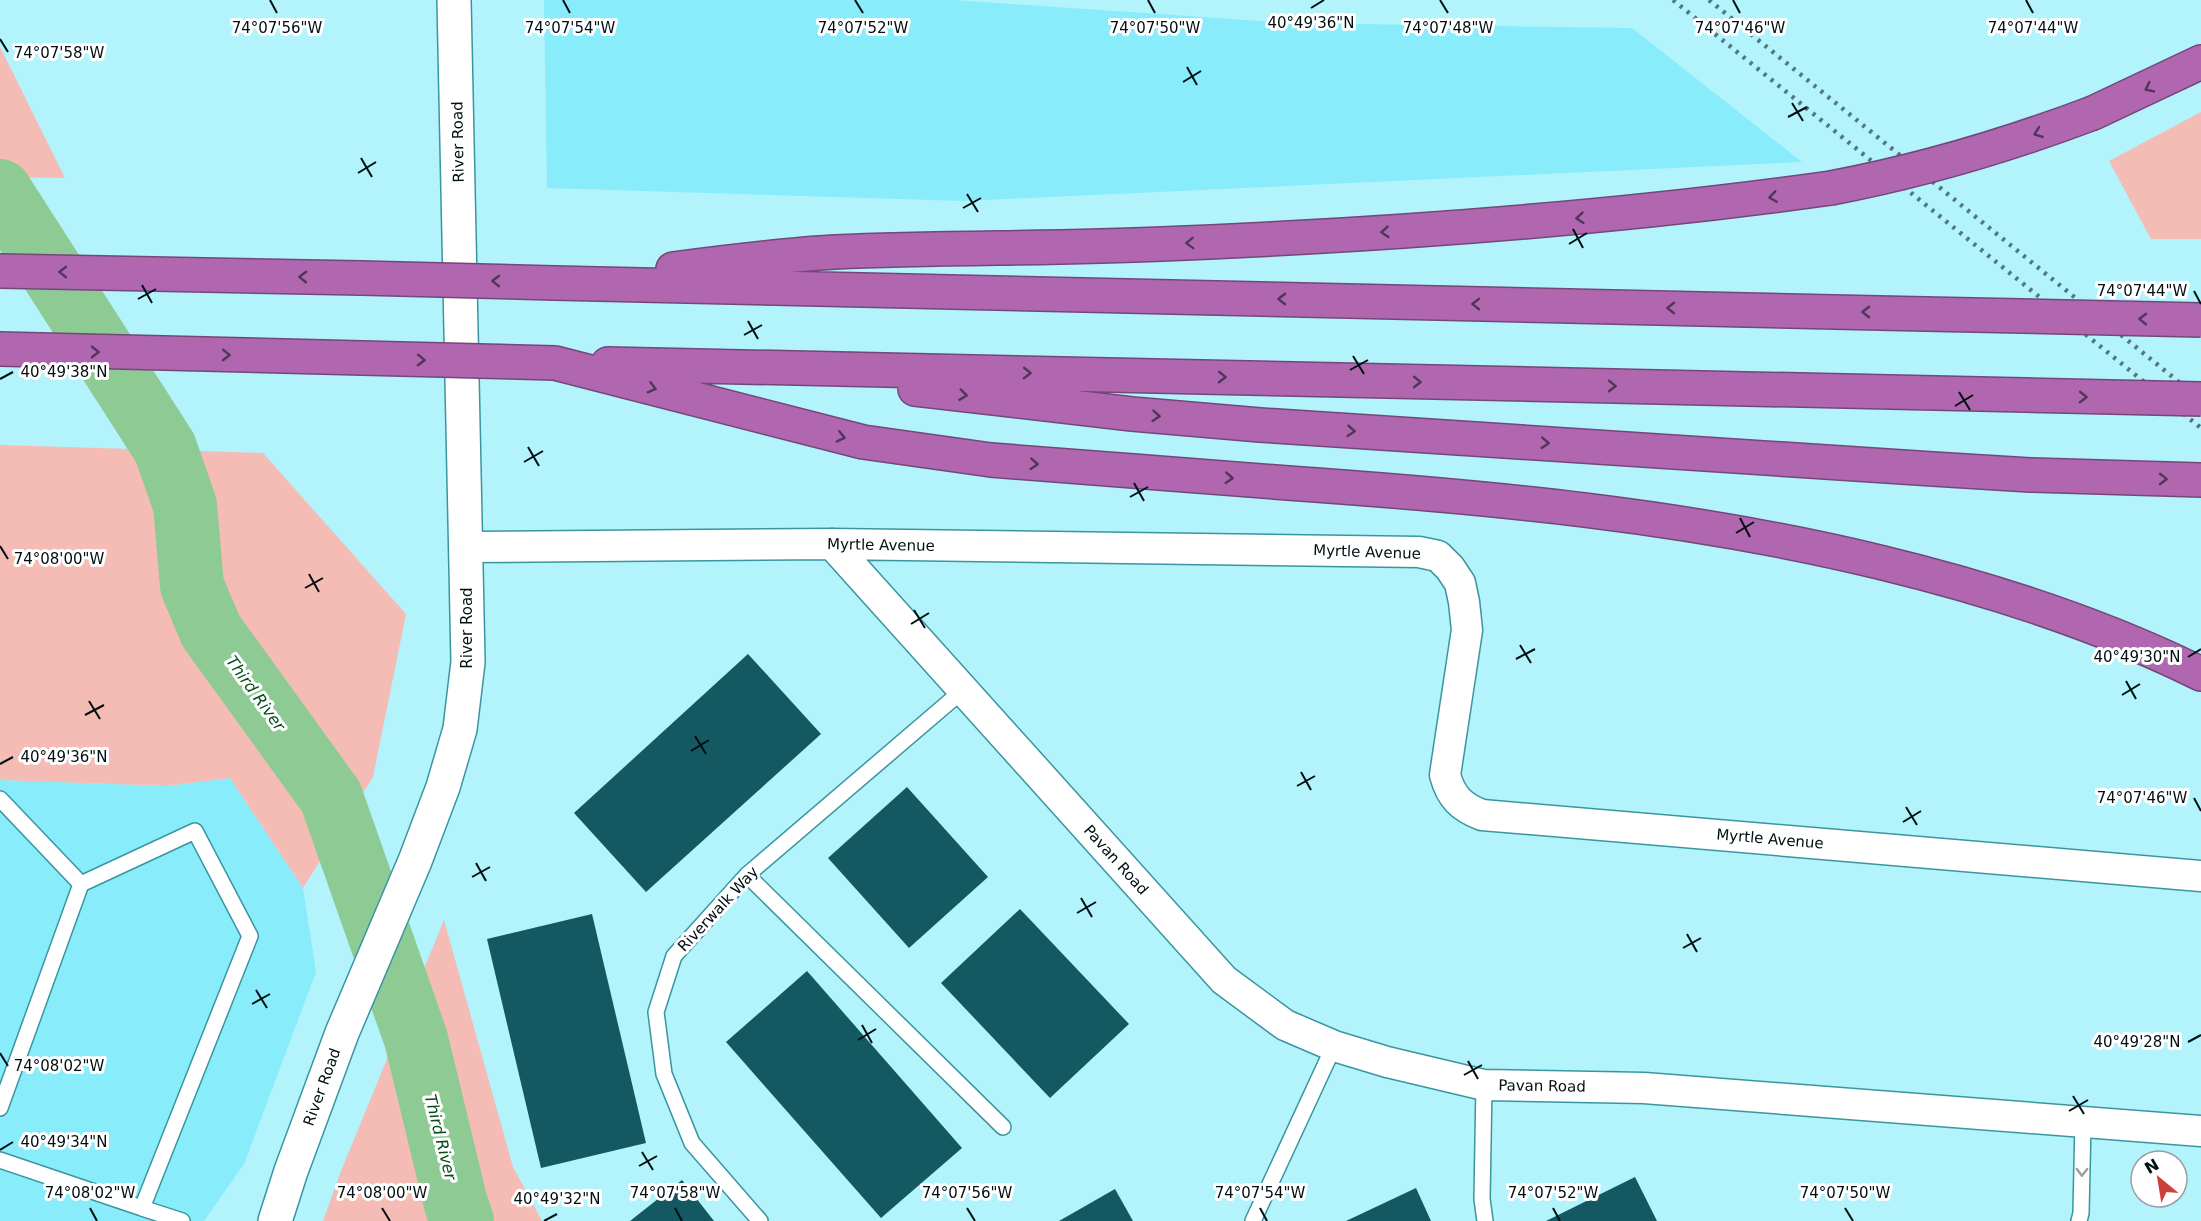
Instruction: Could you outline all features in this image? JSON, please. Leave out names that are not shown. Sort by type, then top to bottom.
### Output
[{"type":"highway","points":[[554,283],[832,252],[1160,244],[1301,238],[1492,225],[1689,207],[1831,188],[1908,172],[1972,155],[2093,112],[2201,62]]},
{"type":"highway","points":[[0,271],[2201,320]]},
{"type":"highway","points":[[0,349],[2201,399]]},
{"type":"highway","points":[[555,363],[863,442],[926,452],[991,460],[1487,498],[1635,516],[1794,543],[1909,569],[2024,601],[2111,633],[2201,674]]},
{"type":"highway","points":[[738,366],[1037,404],[1260,425],[1922,469],[2201,480]]},
{"type":"street","name":"River Road","points":[[275,1221],[342,1033],[415,861],[443,787],[460,729],[468,662],[454,0]]},
{"type":"street","name":"Myrtle Avenue","points":[[467,547],[832,544],[1419,552],[1438,556],[1450,568],[1460,583],[1464,602],[1467,630],[1445,775],[1455,800],[1467,809],[1482,815],[2201,876]]},
{"type":"street","name":"Pavan Road","points":[[832,544],[1224,980],[1284,1024],[1334,1046],[1387,1062],[1484,1086],[1644,1088],[2201,1131]]},
{"type":"lane","name":"Riverwalk Way","points":[[760,1221],[692,1143],[664,1074],[656,1012],[674,956],[747,875],[962,691]]},
{"type":"lane","points":[[0,799],[81,884]]},
{"type":"lane","points":[[0,1108],[81,884],[195,831],[250,936],[142,1208]]},
{"type":"lane","points":[[747,875],[1003,1127]]},
{"type":"lane","points":[[1252,1221],[1334,1046]]},
{"type":"lane","points":[[1484,1086],[1482,1199],[1485,1221]]},
{"type":"lane","points":[[2079,1221],[2084,1122]]},
{"type":"lane","points":[[0,1160],[182,1221]]},
{"type":"shaded area","points":[[544,0],[953,0],[1289,23],[1632,28],[1802,162],[964,201],[547,188]]},
{"type":"shaded area","points":[[0,47],[65,178],[0,177]]},
{"type":"shaded area","points":[[2201,112],[2201,239],[2151,239],[2109,161]]},
{"type":"shaded area","points":[[0,445],[263,453],[406,614],[373,777],[303,888],[230,778],[167,786],[0,780]]},
{"type":"shaded area","points":[[230,778],[303,888],[316,972],[244,1164],[204,1221],[0,1221],[0,780],[167,786]]},
{"type":"shaded area","points":[[444,920],[513,1167],[542,1221],[323,1221],[341,1171]]},
{"type":"building","points":[[748,654],[821,734],[646,892],[574,813]]},
{"type":"building","points":[[907,787],[988,877],[909,948],[828,858]]},
{"type":"building","points":[[1020,909],[1129,1024],[1050,1098],[941,983]]},
{"type":"building","points":[[592,914],[646,1143],[541,1168],[487,939]]},
{"type":"building","points":[[807,971],[962,1148],[881,1218],[726,1042]]},
{"type":"building","points":[[1635,1177],[1657,1221],[1546,1221]]},
{"type":"building","points":[[682,1180],[714,1221],[630,1221]]},
{"type":"building","points":[[1416,1188],[1431,1221],[1346,1221]]},
{"type":"building","points":[[1115,1189],[1133,1221],[1059,1221]]},
{"type":"waterway","name":"Third River","points":[[0,191],[165,448],[185,505],[192,586],[211,631],[331,797],[416,1039],[462,1221]]},
{"type":"railway","points":[[1673,0],[2201,428]]},
{"type":"railway","points":[[1709,0],[2201,400]]}]
